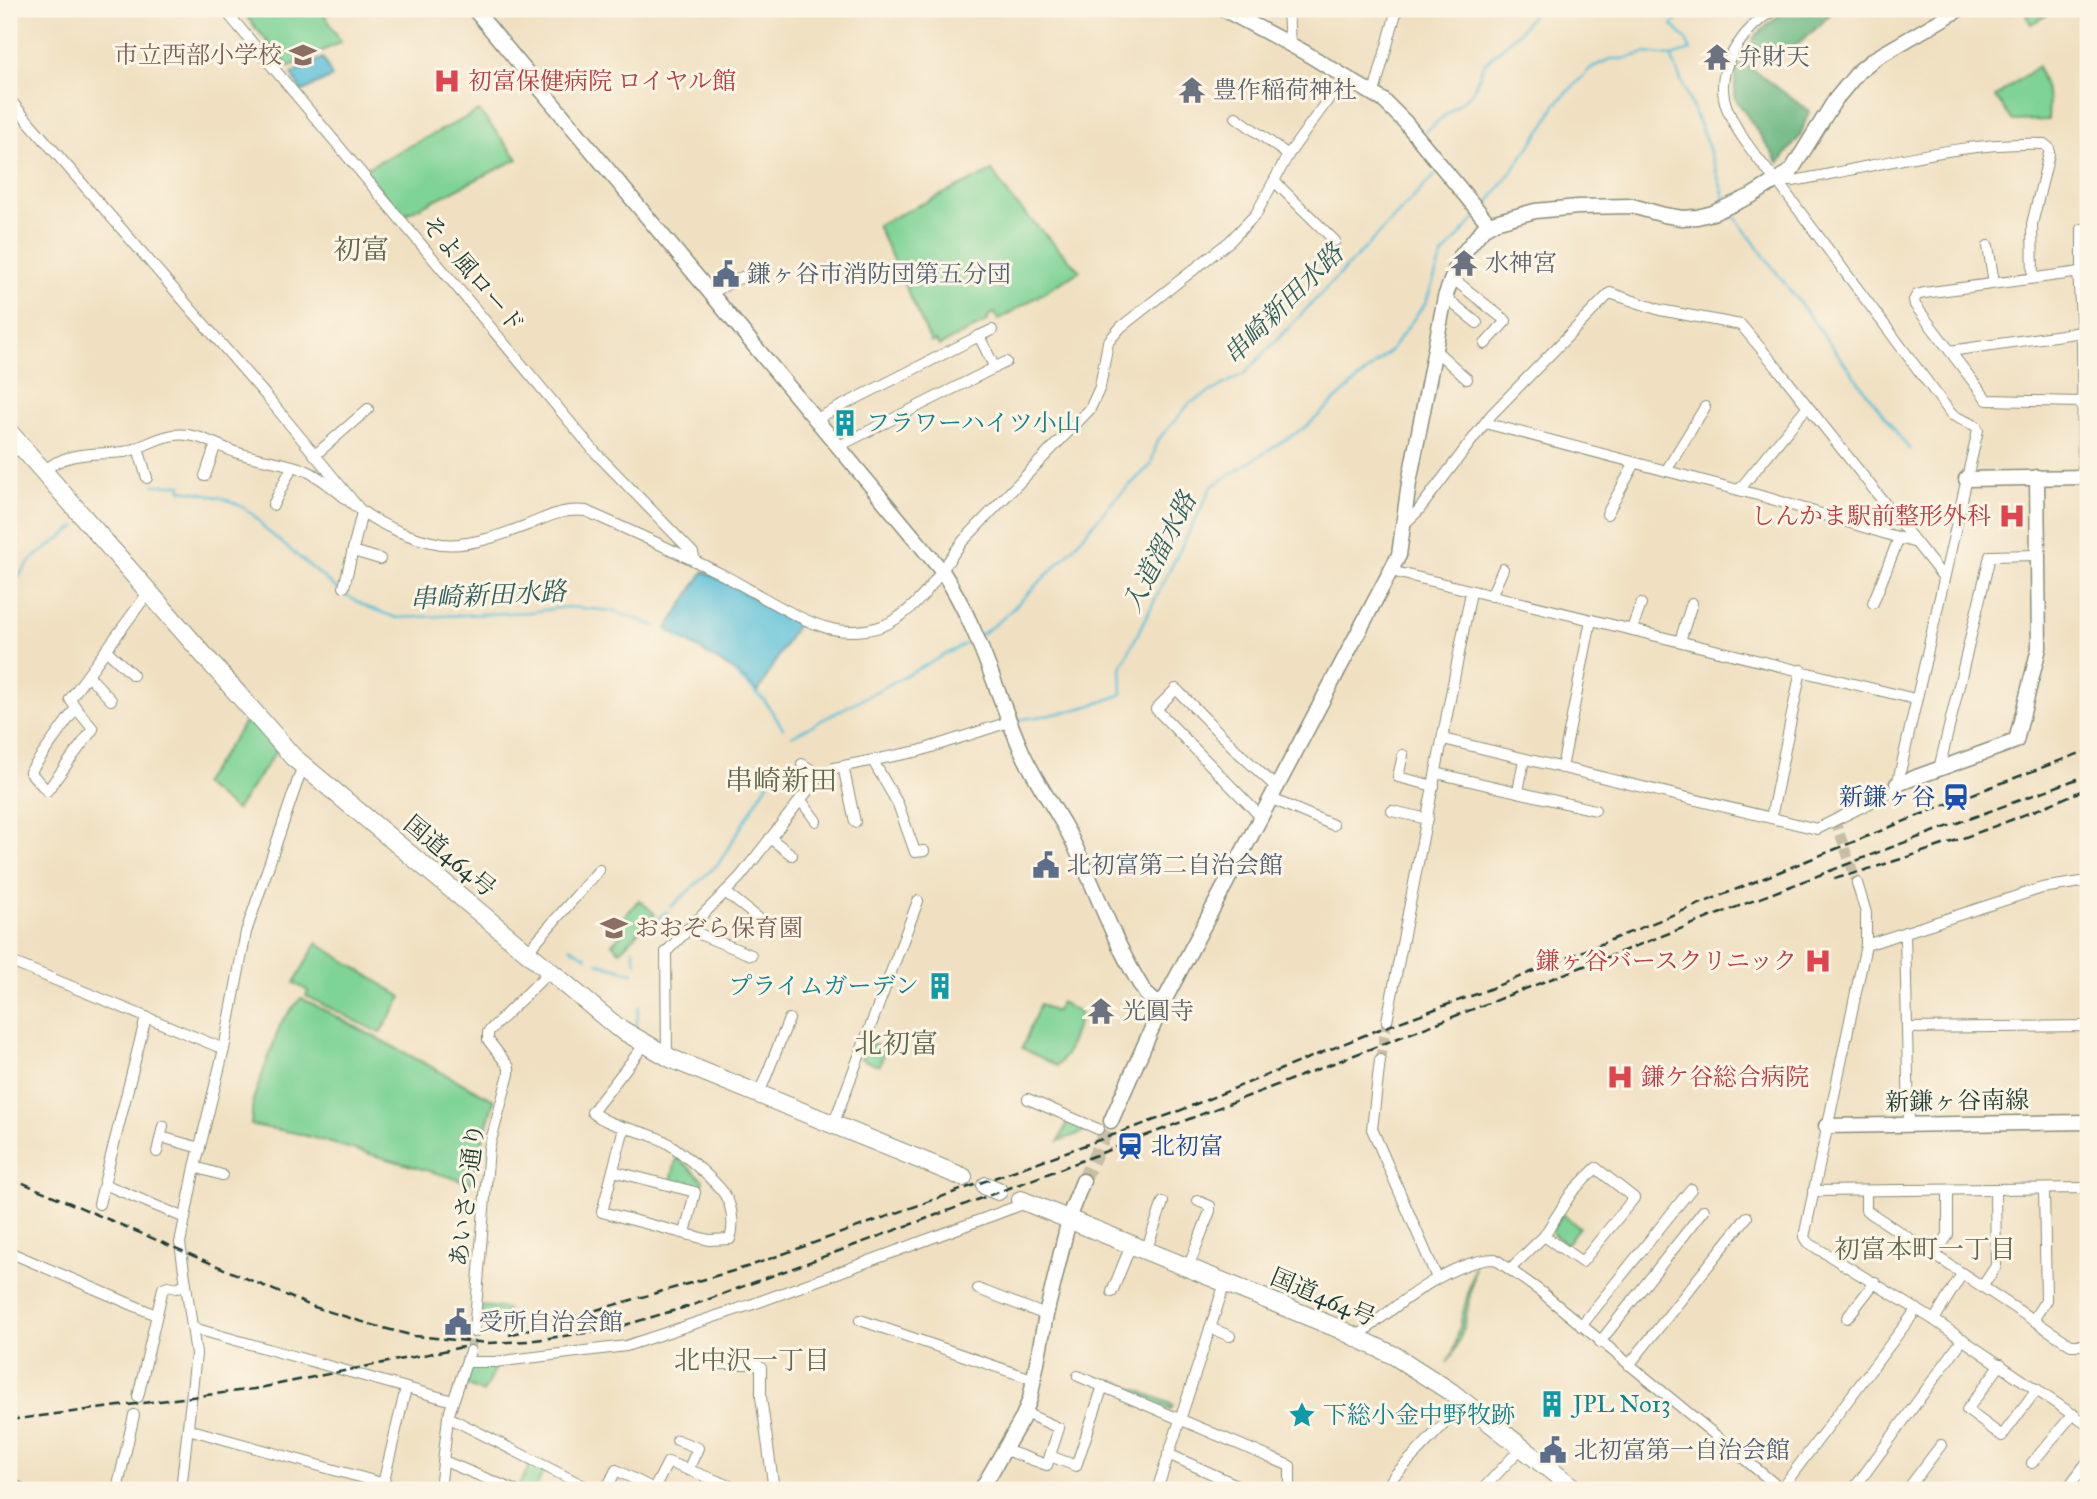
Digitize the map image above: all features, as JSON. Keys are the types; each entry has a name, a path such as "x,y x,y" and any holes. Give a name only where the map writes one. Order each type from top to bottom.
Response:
{"highway":[{"name":"国道464号","path":"13,445 43,472 293,757 617,1027 667,1056 963,1177"},
{"name":"国道464号","path":"1024,1201 1357,1337 1411,1365 1465,1402 1577,1490"}],"street":[{"name":"そよ風ロード","path":"224,9 595,452 693,553 695,561"},
{"path":"474,9 942,571 964,612 1026,762 1079,854 1114,937 1146,995 1163,1004"},
{"path":"1223,9 1374,93 1405,122 1489,224"},
{"path":"1288,9 1290,45"},
{"path":"1374,93 1397,9"},
{"path":"1443,739 1817,829 1896,790 1978,430 1976,426 1952,415 1745,142 1725,102 1726,72 1738,44 1758,19 1775,9"},
{"path":"1111,1121 1163,1004 1399,555 1409,483 1445,297 1460,257 1489,224 1535,211 1632,206 1673,216 1697,217 1742,200 1776,181 1795,166 1835,100 1859,71 1874,59 1960,9"},
{"path":"43,472 64,458 81,454 125,452 174,435 198,436 233,452 309,472 362,512 409,535 455,544 496,535 565,510 586,511 695,561 816,624 843,630 874,629 888,624 925,596 944,564 963,541 1090,410 1100,387 1108,342 1121,327 1230,241 1256,214 1288,155 1345,76"},
{"path":"9,99 362,512"},
{"path":"1236,117 1288,155"},
{"path":"1776,181 1793,181 1959,150 2044,144 2049,148 2049,154 2032,223 2033,278"},
{"path":"1275,182 1335,241"},
{"path":"1966,479 2086,477 2082,402 2082,229"},
{"path":"1988,246 1994,284"},
{"path":"2082,402 1987,400 1914,300 1917,295 2083,272"},
{"path":"709,294 743,277"},
{"path":"1451,277 1506,321 1485,344"},
{"path":"1403,526 1418,511 1485,423 1543,359 1610,293 1660,310 1741,325 1944,578"},
{"path":"1445,297 1477,323"},
{"path":"814,420 992,330"},
{"path":"1950,351 2082,332"},
{"path":"979,336 995,368"},
{"path":"1435,350 1467,379"},
{"path":"837,447 1006,362"},
{"path":"1666,471 1704,407"},
{"path":"1739,490 1807,407"},
{"path":"315,455 368,408"},
{"path":"1485,423 1739,490 1914,542"},
{"path":"205,476 216,444"},
{"path":"138,448 147,478"},
{"path":"1607,514 1635,463"},
{"path":"273,505 292,467"},
{"path":"1897,784 2016,741 2039,648 2037,477"},
{"path":"344,587 362,512"},
{"path":"1873,603 1899,538"},
{"path":"353,551 380,559"},
{"path":"1939,769 1990,556 2037,555"},
{"path":"1491,597 1503,569"},
{"path":"1391,571 1915,699"},
{"path":"1387,1021 1471,592"},
{"path":"76,708 30,772 47,791 93,729 70,699 148,593"},
{"path":"1680,641 1692,603"},
{"path":"1632,629 1641,604"},
{"path":"1562,768 1591,620"},
{"path":"106,650 133,675"},
{"path":"1771,818 1801,670"},
{"path":"88,675 111,700"},
{"path":"1262,818 1156,709 1176,689 1275,794 1333,825"},
{"path":"667,1056 665,959 670,947 725,892 820,775 834,768 919,751 1009,722"},
{"path":"1403,755 1398,777 1434,786"},
{"path":"1518,792 1524,758"},
{"path":"873,761 898,804 915,852 924,851"},
{"path":"802,764 820,775"},
{"path":"843,766 855,822"},
{"path":"181,1490 196,1362 180,1250 185,1218 246,932 301,771 306,767"},
{"path":"1436,773 1595,810"},
{"path":"800,799 816,821"},
{"path":"1392,811 1427,819"},
{"path":"770,838 792,855"},
{"path":"526,953 598,870"},
{"path":"1866,945 2042,888 2088,881"},
{"path":"1857,883 1866,913 1866,945 1804,1237 1807,1242 1875,1282 2001,1364 2088,1425"},
{"path":"725,892 762,921"},
{"path":"832,1125 918,901"},
{"path":"687,929 751,955"},
{"path":"1905,932 1909,1125"},
{"path":"9,961 223,1049"},
{"name":"あいさつ通り","path":"474,1332 489,1148 509,1074 509,1067 488,1040 488,1032 549,972"},
{"path":"99,1204 146,1017"},
{"path":"759,1094 789,1019"},
{"path":"1907,1028 2088,1026"},
{"path":"624,1128 602,1212 709,1240 730,1239 734,1228 726,1197 704,1172 663,1140 624,1128 604,1122 592,1112 645,1044"},
{"path":"1380,1060 1372,1129 1437,1279"},
{"path":"1028,1099 1098,1129"},
{"name":"新鎌ヶ谷南線","path":"1826,1126 2088,1122"},
{"path":"157,1152 162,1131 200,1148"},
{"path":"195,1167 222,1175"},
{"path":"1510,1269 1544,1236 1572,1192 1596,1168 1634,1198 1582,1262 1544,1236"},
{"path":"613,1171 695,1192 685,1233"},
{"path":"982,1490 1025,1413 1035,1380 1046,1315 1069,1220 1083,1181"},
{"path":"104,1184 185,1218"},
{"path":"1813,1191 2088,1188"},
{"path":"1581,1326 1691,1189"},
{"path":"1982,1287 1996,1266 1995,1189"},
{"path":"2033,1320 2046,1300 2043,1189"},
{"path":"1935,1255 1948,1235 1948,1190"},
{"path":"1866,1191 1866,1210 2071,1345 2088,1345"},
{"path":"440,1490 448,1417 469,1356 495,1362 626,1346 757,1303 1024,1201"},
{"path":"1188,1268 1210,1211 1210,1206 1198,1201"},
{"path":"1112,1292 1163,1202"},
{"path":"1600,1342 1704,1210"},
{"path":"1629,1366 1747,1217"},
{"path":"9,1252 156,1315"},
{"path":"1357,1337 1437,1279 1473,1262 1495,1259 1779,1489 1917,1309"},
{"path":"1934,1320 1962,1274"},
{"path":"1847,1318 1875,1282"},
{"path":"138,1398 163,1288 177,1288 186,1283"},
{"path":"1157,1490 1225,1283"},
{"path":"978,1289 1046,1315"},
{"path":"860,1320 1035,1380"},
{"path":"193,1328 453,1401"},
{"path":"1210,1328 1230,1336"},
{"path":"1853,1490 1963,1339"},
{"path":"719,1364 756,1364 761,1368 761,1398 774,1490"},
{"path":"2001,1364 1963,1410 2002,1436 2037,1389"},
{"path":"1078,1376 1290,1465 1290,1490"},
{"path":"1050,1456 1076,1466 1102,1386"},
{"path":"383,1483 406,1388"},
{"path":"1386,1490 1394,1476 1465,1402"},
{"path":"1005,1450 1047,1465 1059,1428 1025,1413"},
{"path":"2032,1463 2073,1414"},
{"path":"117,1490 134,1415"},
{"path":"448,1417 592,1490"},
{"path":"188,1429 406,1490"},
{"path":"677,1440 698,1448 688,1470"},
{"path":"1907,1490 1941,1445"},
{"path":"1482,1490 1522,1447"},
{"path":"1168,1454 1248,1490"},
{"path":"444,1461 514,1490"},
{"path":"2066,1490 2088,1461"},
{"path":"606,1490 615,1470 654,1489 668,1462 741,1490"},
{"path":"9,1487 19,1490"}],"green space":[{"path":"240,9 321,9 341,42 289,67"},
{"path":"1786,9 1834,9 1812,32 1769,62 1752,48 1754,37"},
{"path":"2036,9 2044,9 2047,15 2031,24 2026,15"},
{"path":"1743,62 1809,111 1800,136 1779,163 1735,98 1735,70"},
{"path":"2038,66 2049,100 2048,120 2013,121 1995,97"},
{"path":"479,111 518,159 402,216 364,169"},
{"path":"992,171 1012,200 1080,271 998,320 995,313 988,316 988,321 939,346 936,341 931,342 877,225"},
{"path":"248,718 277,750 236,810 202,784"},
{"path":"639,900 655,914 620,951 612,944 622,933 615,927"},
{"path":"317,943 402,997 380,1033 306,996 308,991 294,983"},
{"path":"301,998 494,1100 471,1183 296,1133 251,1125 253,1100 281,1023"},
{"path":"1061,1002 1081,1014 1066,1055 1057,1066 1022,1048 1040,1004 1055,1012"},
{"path":"866,1045 886,1049 879,1066 861,1059"},
{"path":"1068,1120 1089,1130 1059,1141"},
{"path":"677,1157 703,1180 701,1190 671,1181"},
{"path":"1562,1214 1579,1227 1566,1244 1553,1234 1552,1230"},
{"path":"1475,1265 1463,1329 1454,1352 1447,1363 1453,1353"},
{"path":"481,1306 507,1309 499,1326 481,1313"},
{"path":"497,1364 483,1393 467,1385 466,1378 470,1367"},
{"path":"1114,1380 1173,1405 1170,1410 1112,1385"},
{"path":"531,1463 544,1470 535,1490 518,1488"}],"water":[{"path":"323,58 332,77 301,92 292,73"},
{"path":"704,571 798,622 758,692 737,673 667,629"}],"waterway":[{"path":"1424,133 1473,92 1484,64 1519,32 1536,9"},
{"name":"入道溜水路","path":"1484,209 1545,125 1555,105 1591,68 1610,59 1623,59 1645,53 1671,56 1691,50 1685,38 1672,25 1682,12"},
{"path":"1671,56 1707,143 1725,199"},
{"name":"串崎新田水路","path":"980,635 1002,619 1067,555 1111,503 1151,465 1157,441 1190,403 1245,373 1437,173"},
{"path":"1732,213 1909,449"},
{"name":"入道溜水路","path":"1014,720 1069,711 1122,694 1121,667 1212,486 1307,426 1391,350 1426,302 1442,256 1476,217"},
{"name":"串崎新田水路","path":"154,485 181,485 181,490 216,496 239,505 342,593 367,607 397,618 529,612 568,607 613,611 656,626"},
{"name":"串崎新田水路","path":"9,589 31,560 77,526"},
{"name":"串崎新田水路","path":"677,636 684,641"},
{"name":"串崎新田水路","path":"792,736 965,644"},
{"name":"串崎新田水路","path":"735,674 764,700 783,728"},
{"path":"671,907 719,863 769,781"},
{"path":"653,923 667,911"},
{"path":"570,947 587,957"},
{"path":"633,949 636,963"},
{"path":"598,963 633,973"},
{"path":"636,1026 639,1007"}],"tunnel":[{"path":"1835,820 1857,883"},
{"path":"1380,1060 1387,1021"},
{"path":"1083,1181 1111,1121"},
{"path":"470,1351 474,1332"}],"railway":[{"path":"509,1335 747,1267 1174,1113 2088,750"},
{"path":"9,1177 311,1306 414,1336 489,1343 528,1341 618,1327 693,1305 1047,1174 1884,850 2088,775"},
{"path":"1834,879 1963,838 2088,788"},
{"path":"9,1420 254,1389 468,1346"}],"place":[{"name":"市立西部小学校","path":"303,55"},
{"name":"弁財天","path":"1717,57"},
{"name":"初富保健病院 ロイヤル館","path":"447,81"},
{"name":"豊作稲荷神社","path":"1192,90"},
{"name":"水神宮","path":"1464,263"},
{"name":"鎌ヶ谷市消防団第五分団","path":"726,274"},
{"name":"フラワーハイツ小山","path":"845,423"},
{"name":"しんかま駅前整形外科","path":"2012,516"},
{"name":"新鎌ヶ谷","path":"1956,797"},
{"name":"北初富第二自治会館","path":"1046,865"},
{"name":"おおぞら保育園","path":"614,928"},
{"name":"鎌ヶ谷バースクリニック","path":"1818,961"},
{"name":"プライムガーデン","path":"940,986"},
{"name":"光圓寺","path":"1101,1011"},
{"name":"鎌ケ谷総合病院","path":"1620,1077"},
{"name":"北初富","path":"1130,1146"},
{"name":"受所自治会館","path":"458,1322"},
{"name":"JPL No13","path":"1552,1404"},
{"name":"下総小金中野牧跡","path":"1302,1415"},
{"name":"北初富第一自治会館","path":"1553,1450"}],"district":[{"name":"初富","path":"361,249"},
{"name":"串崎新田","path":"781,780"},
{"name":"北初富","path":"896,1043"},
{"name":"初富本町一丁目","path":"1925,1249"},
{"name":"北中沢一丁目","path":"752,1360"}]}
